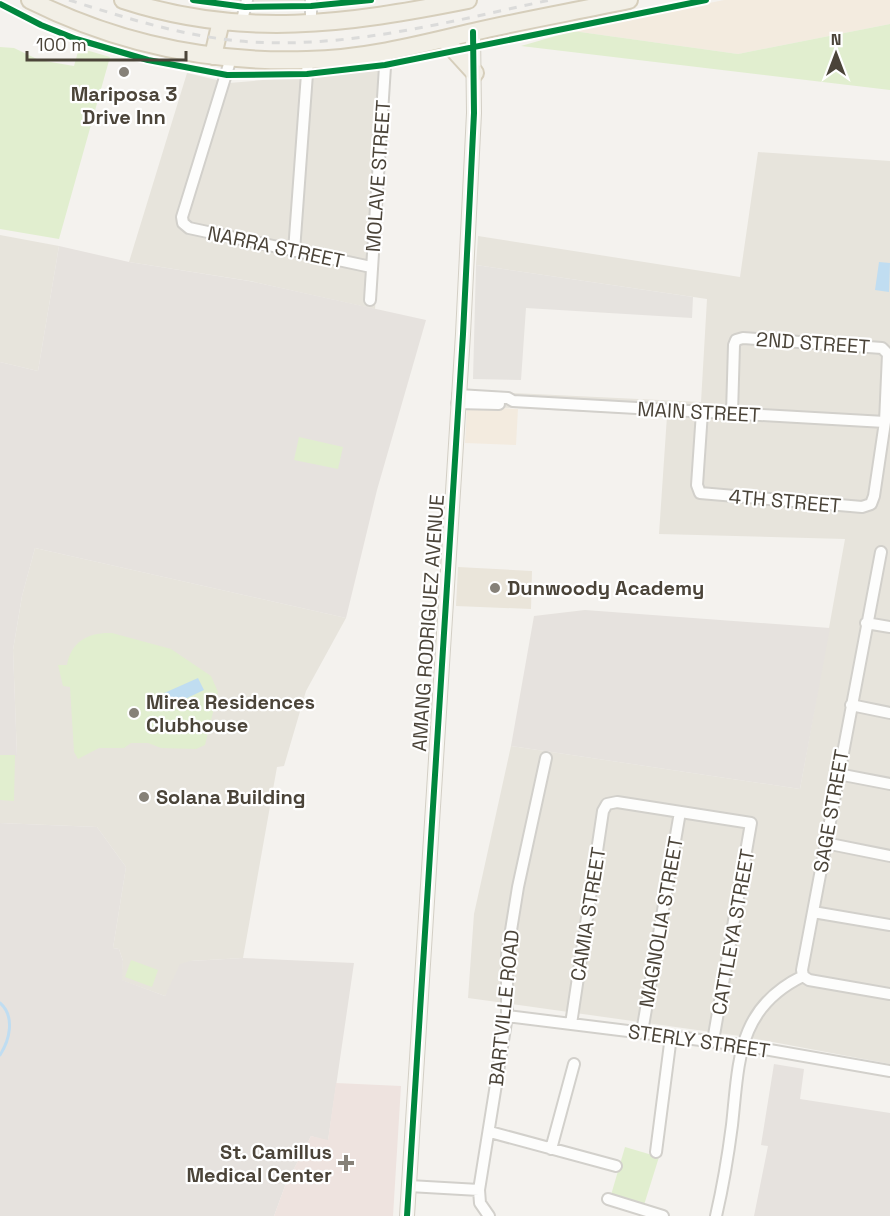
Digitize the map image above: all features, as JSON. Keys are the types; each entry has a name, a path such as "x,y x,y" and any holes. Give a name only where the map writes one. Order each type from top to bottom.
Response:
{"main road":[{"path":"30,0 62,16 114,35 153,45 231,58 308,60 386,51 629,0"},
{"path":"123,0 241,24 311,24 389,8 468,0"},
{"path":"213,56 221,21"},
{"name":"AMANG RODRIGUEZ AVENUE","path":"407,1216 458,399 475,73 473,32"},
{"path":"444,39 475,73"}],"street":[{"path":"241,24 248,0"},
{"path":"311,0 311,24"},
{"name":"MOLAVE STREET","path":"369,300 386,51"},
{"name":"NARRA STREET","path":"231,58 182,217 183,224 189,228 371,267"},
{"path":"294,251 308,60"},
{"name":"2ND STREET","path":"732,413 734,345 736,340 743,338 882,348 888,354 885,422"},
{"name":"MAIN STREET","path":"458,399 507,405 513,401 885,422"},
{"name":"4TH STREET","path":"702,412 697,485 700,493 862,507 872,504 885,422"},
{"name":"SAGE STREET","path":"803,976 802,970 825,843 881,552"},
{"path":"866,623 890,627"},
{"path":"851,705 890,713"},
{"name":"BARTVILLE ROAD","path":"479,1190 507,1016 507,955 518,886 546,758"},
{"path":"838,774 890,784"},
{"name":"CAMIA STREET","path":"571,1024 603,811 607,804 617,802 680,812"},
{"name":"CATTLEYA STREET","path":"680,812 751,823 713,1041"},
{"name":"MAGNOLIA STREET","path":"642,1032 680,812"},
{"path":"825,843 890,856"},
{"path":"813,912 890,925"},
{"path":"716,1216 726,1168 741,1045 764,1004 784,986 803,976 809,980 890,994"},
{"name":"STERLY STREET","path":"507,1016 741,1045 890,1071"},
{"path":"656,1152 671,1036"},
{"path":"551,1149 574,1064"},
{"path":"490,1132 616,1166"},
{"path":"409,1186 479,1190 480,1203 489,1216"},
{"path":"608,1199 663,1216"}],"shaded area":[{"path":"210,0 346,0 250,6"},
{"path":"724,0 890,0 890,24 738,54 573,31"},
{"path":"390,69 375,309 250,281 129,262 187,73 229,83"},
{"path":"758,152 890,161 890,1064 740,1036 468,998 474,914 511,746 800,789 845,539 659,534 667,416 472,406 473,391 701,402 707,299 476,265 478,236 740,277"},
{"path":"0,235 59,246 38,371 0,362"},
{"path":"59,246 129,262 249,281 426,320 377,490 346,618 35,548 22,596 13,650 17,756 0,756 0,362 38,371"},
{"path":"476,265 693,297 692,318 526,308 521,380 473,379"},
{"path":"467,406 518,409 516,445 465,443"},
{"path":"35,548 346,618 306,691 284,766 277,767 243,958 190,961 165,996 121,980 123,961 119,949 113,948 126,867 97,827 0,823 0,756 17,756 13,650 22,596"},
{"name":"Dunwoody Academy","path":"458,567 532,571 531,609 456,606"},
{"path":"585,610 830,628 800,789 511,746 534,616"},
{"path":"0,823 97,827 126,867 113,948 119,949 123,961 122,980 165,996 180,964 190,961 243,958 354,963 328,1141 311,1136 285,1186 274,1216 0,1216"},
{"path":"774,1064 804,1069 800,1099 890,1113 890,1216 754,1216 768,1146 761,1145"},
{"name":"St. Camillus Medical Center","path":"336,1083 401,1086 393,1216 274,1216 285,1186 311,1136 328,1140"}],"green space":[{"path":"890,24 890,90 521,46 573,31 738,54"},
{"path":"0,47 14,48 39,60 74,66 79,48 110,57 59,239 0,229"},
{"path":"299,437 343,447 338,469 294,460"},
{"path":"112,633 171,649 211,676 218,692 205,745 196,749 161,748 148,743 131,743 124,748 99,748 78,759 74,752 70,687 63,686 58,665 67,665 72,650 82,640 96,634"},
{"path":"0,755 15,755 14,801 0,800"},
{"path":"131,960 158,970 152,987 125,977"},
{"path":"625,1147 659,1157 644,1205 611,1195"}],"water":[{"path":"879,262 890,263 889,292 875,290"},
{"path":"198,678 204,690 168,707 162,694"}],"waterway":[{"path":"0,1003 8,1015 9,1022 8,1036 0,1055"}],"railway":[{"path":"69,0 182,32 229,40 289,43 327,41 402,31 550,0"}],"cycle path":[{"path":"193,0 245,7 311,6 371,0"},
{"path":"0,4 41,25 76,39 148,60 227,75 307,74 385,65 706,0"},
{"path":"407,1216 463,334 474,113 473,32"}],"place":[{"name":"Mariposa 3 Drive Inn","path":"124,72"},
{"name":"Dunwoody Academy","path":"495,588"},
{"name":"Mirea Residences Clubhouse","path":"134,713"},
{"name":"Solana Building","path":"144,797"},
{"name":"St. Camillus Medical Center","path":"346,1163"}]}
